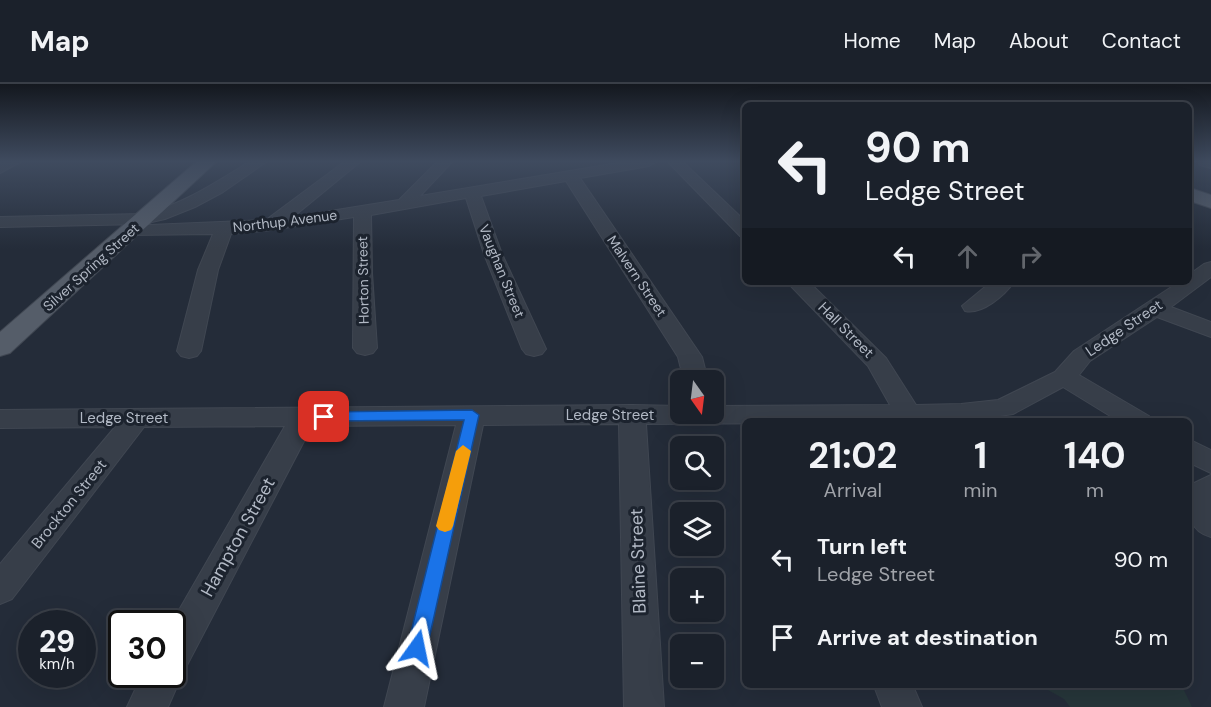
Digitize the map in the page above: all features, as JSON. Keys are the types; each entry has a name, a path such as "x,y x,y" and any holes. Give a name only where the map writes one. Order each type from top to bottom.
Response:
{"main road":[{"name":"Silver Spring Street","path":"0,348 175,191"}],"street":[{"path":"0,222 138,225 183,208 211,191"},
{"path":"271,225 315,191"},
{"path":"407,204 407,200 416,191"},
{"name":"Northup Avenue","path":"138,225 224,229 271,225 363,212 476,191"},
{"name":"Malvern Street","path":"581,191 690,357 693,370"},
{"path":"705,191 742,228"},
{"name":"Vaughan Street","path":"472,192 493,254 534,349"},
{"path":"717,203 735,201"},
{"name":"Horton Street","path":"363,212 362,273 365,348"},
{"path":"189,351 208,270 224,229"},
{"name":"Ledge Street","path":"1192,282 1211,268"},
{"name":"Hall Street","path":"800,285 878,363 908,413"},
{"path":"973,306 1000,285"},
{"name":"Ledge Street","path":"724,416 801,418 908,413 964,417 1004,408 1064,377 1082,356 1188,285"},
{"path":"1155,309 1211,330"},
{"path":"1064,377 1133,418"},
{"name":"Blaine Street","path":"632,414 644,707"},
{"path":"404,707 472,415"},
{"name":"Ledge Street","path":"0,419 670,415"},
{"name":"Hampton Street","path":"186,631 303,417"},
{"name":"Brockton Street","path":"0,589 137,418"},
{"path":"1192,451 1211,463"},
{"path":"1211,486 1196,495 1193,501 1211,525"},
{"path":"147,707 156,688"},
{"path":"895,688 902,707"}],"shaded area":[{"path":"1045,688 1183,688 1192,707 1070,707 1064,699"}],"slow traffic":[{"path":"445,526 463,451"}],"route":[{"path":"324,417 472,415 417,648"}]}
